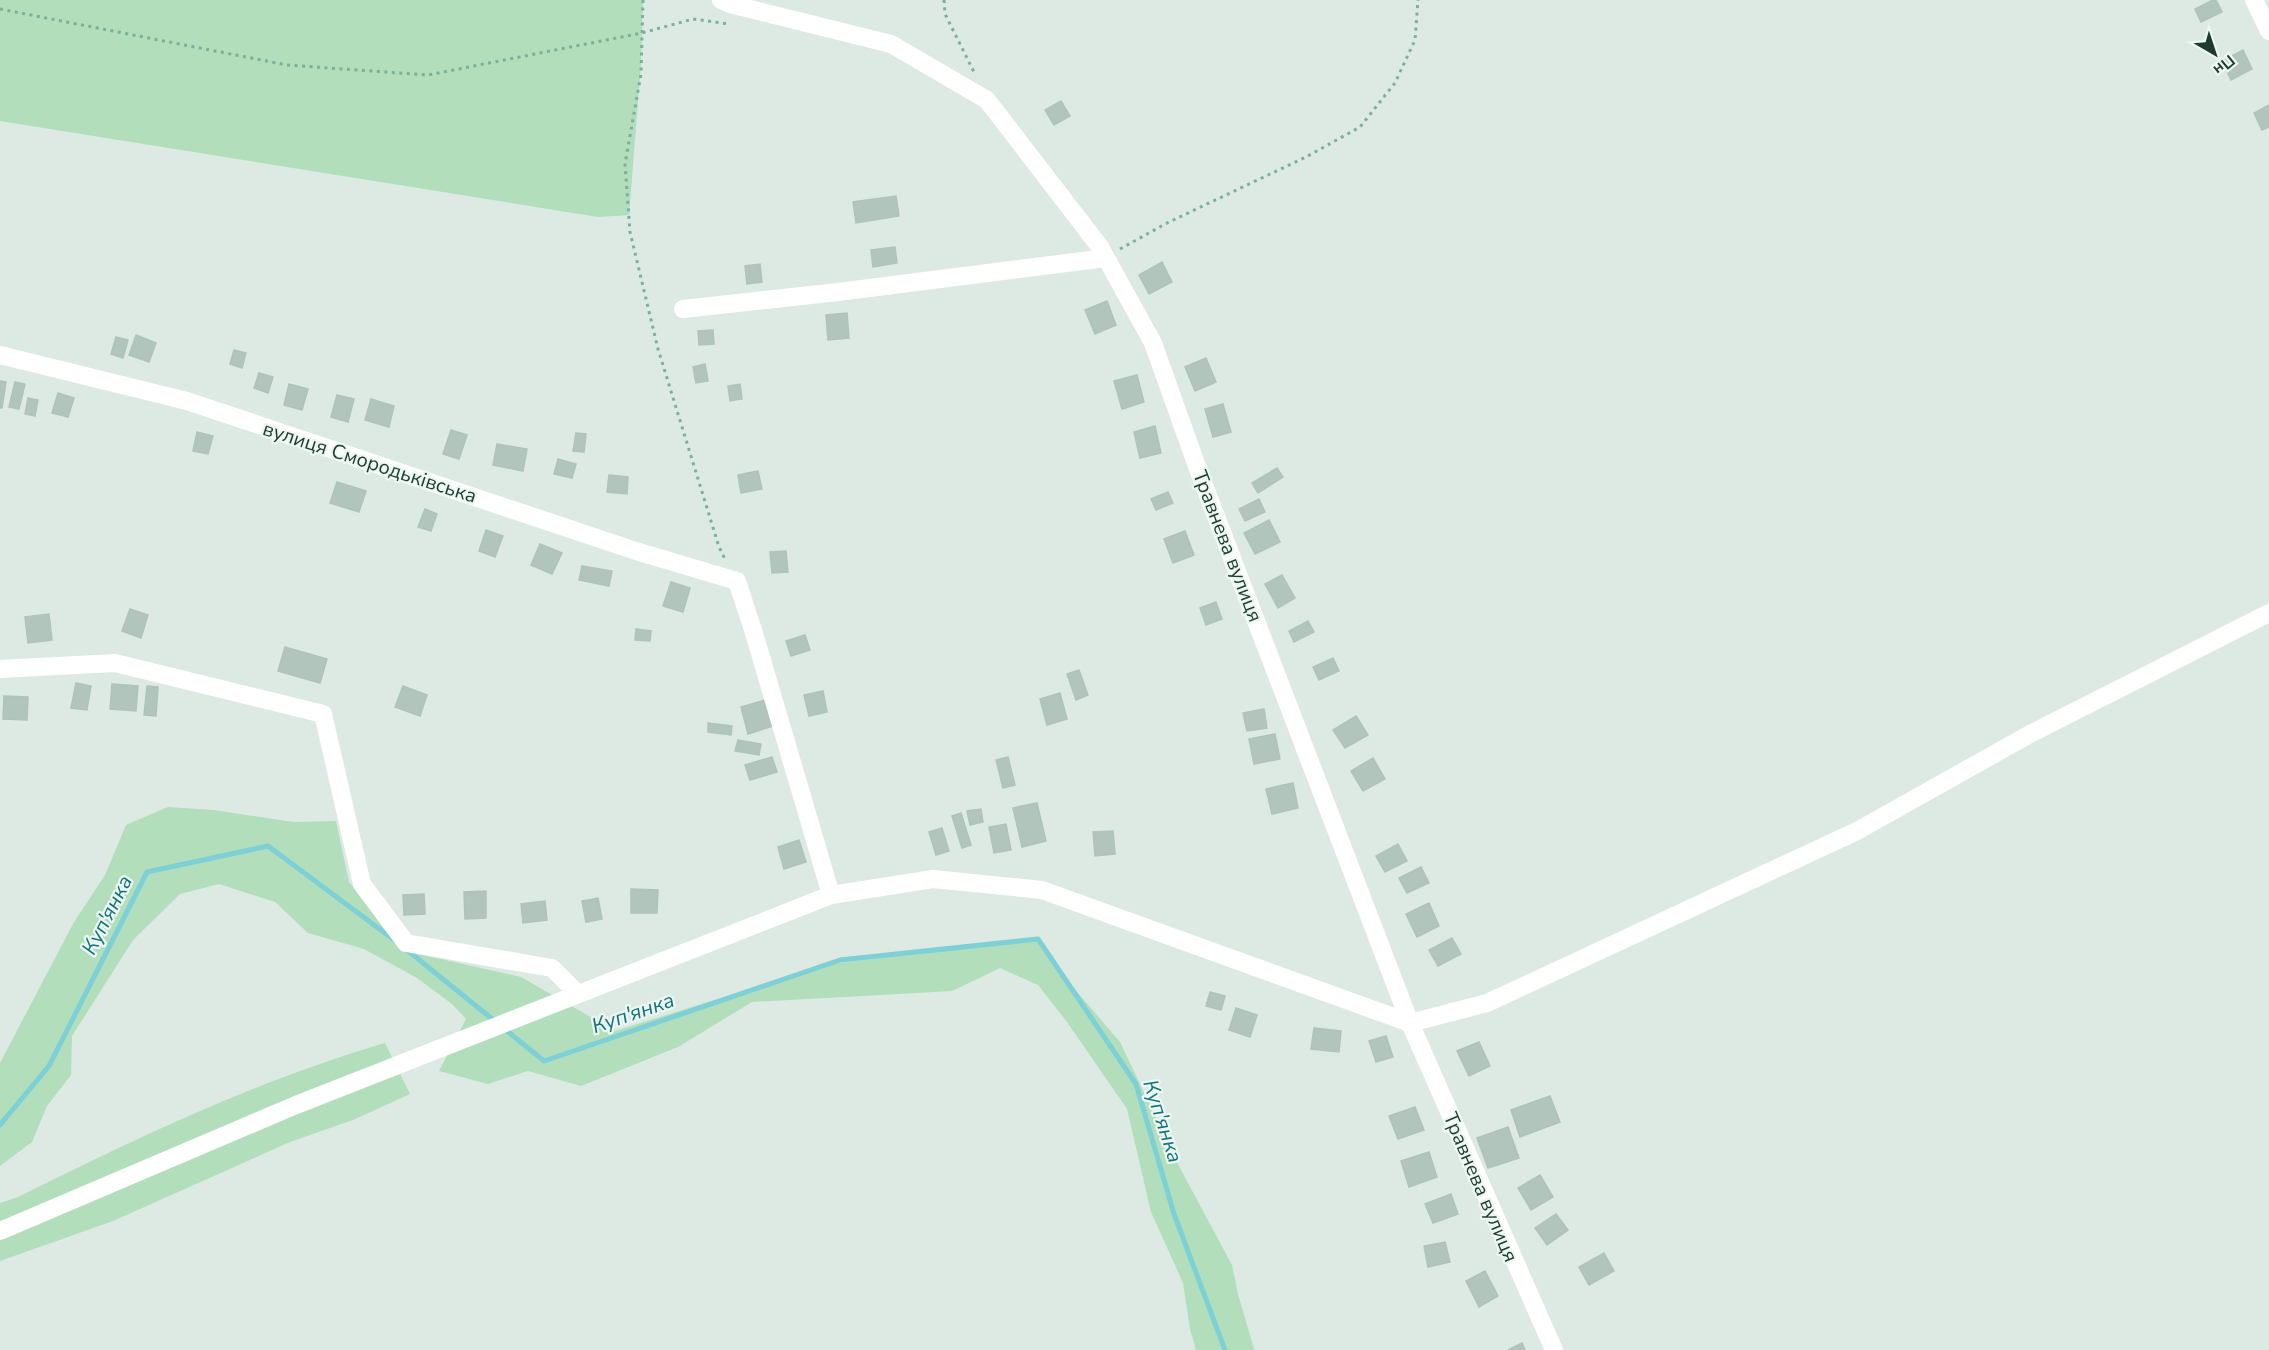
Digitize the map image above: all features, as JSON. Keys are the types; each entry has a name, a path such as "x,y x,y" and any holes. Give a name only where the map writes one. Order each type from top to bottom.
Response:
{"street":[{"path":"721,0 891,45 987,100"},
{"path":"2254,0 2269,31"},
{"name":"Травнева вулиця","path":"987,100 1106,258 1154,343 1199,472 1410,1023 1554,1350"},
{"path":"683,309 1106,258"},
{"name":"вулиця Смородьківська","path":"0,355 187,401 633,550 737,581"},
{"path":"737,581 831,895"},
{"path":"0,1230 296,1105 831,895 933,879 1042,890 1410,1023 1488,1003 1857,831 2030,734 2269,613"},
{"path":"0,669 115,663 323,714 362,884 406,943 552,968 577,993"}],"path":[{"path":"643,0 640,74 625,164 630,232 658,349 719,547 737,581"},
{"path":"944,0 945,15 987,100"},
{"path":"1106,258 1167,223 1306,157 1360,127 1395,83 1416,40 1418,0"},
{"path":"0,9 287,64 428,75 642,33 693,19 740,25"}],"green space":[{"path":"0,0 643,0 641,64 629,215 598,217 0,121"},
{"path":"168,807 214,810 293,822 336,821 349,882 410,952 521,977 615,1031 830,964 1038,939 1060,972 1120,1042 1180,1168 1232,1265 1238,1294 1256,1350 1196,1350 1190,1329 1183,1283 1151,1212 1127,1109 1067,1022 1038,985 1000,968 952,991 752,1002 678,1047 581,1086 528,1071 488,1084 439,1071 466,1019 452,1004 417,978 364,949 308,933 275,902 219,884 180,894 133,940 72,1036 71,1075 47,1106 32,1142 0,1166 0,1063 74,922 105,875 126,825"},
{"path":"385,1043 410,1094 353,1120 290,1142 113,1221 0,1261 0,1203 18,1197 198,1112 290,1075"}],"building":[{"path":"2216,0 2222,12 2201,22 2195,9"},
{"path":"2243,50 2252,69 2231,80 2222,61"},
{"path":"1061,101 1070,116 1054,125 1045,110"},
{"path":"2269,105 2269,127 2262,130 2254,113"},
{"path":"896,196 899,216 856,223 853,202"},
{"path":"895,247 897,263 873,267 871,250"},
{"path":"1162,262 1172,282 1149,294 1139,275"},
{"path":"760,264 762,282 747,284 745,266"},
{"path":"1107,301 1116,325 1095,334 1085,310"},
{"path":"847,313 849,338 828,340 826,315"},
{"path":"713,330 714,344 699,345 698,331"},
{"path":"136,335 156,343 149,362 129,355"},
{"path":"116,337 128,340 123,358 111,354"},
{"path":"234,350 246,353 242,368 230,364"},
{"path":"1206,358 1216,382 1195,391 1185,367"},
{"path":"705,364 708,381 696,383 693,367"},
{"path":"259,373 273,377 268,393 254,388"},
{"path":"1137,375 1144,402 1122,409 1114,381"},
{"path":"0,381 6,382 2,408 0,408"},
{"path":"15,382 25,384 19,409 9,407"},
{"path":"289,384 308,389 302,410 284,405"},
{"path":"740,384 742,399 730,401 728,386"},
{"path":"58,393 74,398 68,417 52,413"},
{"path":"337,395 354,399 348,422 331,417"},
{"path":"28,398 38,400 35,416 25,414"},
{"path":"371,399 394,406 389,427 365,420"},
{"path":"1223,404 1231,432 1213,437 1205,409"},
{"path":"1155,426 1161,453 1140,458 1134,432"},
{"path":"451,430 467,435 459,459 443,454"},
{"path":"197,432 213,436 208,454 193,451"},
{"path":"576,433 586,434 584,452 573,451"},
{"path":"497,444 527,449 523,471 493,465"},
{"path":"558,459 576,464 572,478 554,474"},
{"path":"1277,468 1283,477 1258,493 1252,483"},
{"path":"758,471 762,489 741,493 738,475"},
{"path":"609,475 628,477 627,494 607,492"},
{"path":"337,482 366,491 359,512 330,503"},
{"path":"1168,492 1173,503 1156,510 1151,499"},
{"path":"1259,499 1265,512 1245,521 1239,509"},
{"path":"425,509 437,514 431,531 418,527"},
{"path":"1269,520 1280,542 1255,554 1244,533"},
{"path":"486,530 503,536 495,557 479,551"},
{"path":"1185,531 1194,555 1173,563 1164,539"},
{"path":"540,544 562,553 552,574 531,565"},
{"path":"786,551 788,572 772,573 770,552"},
{"path":"582,566 612,571 609,586 579,580"},
{"path":"1282,575 1295,598 1278,608 1265,584"},
{"path":"671,582 690,588 683,612 663,606"},
{"path":"1216,602 1222,619 1206,625 1200,608"},
{"path":"130,609 148,615 141,638 122,631"},
{"path":"49,614 52,640 28,643 25,617"},
{"path":"1308,621 1314,632 1294,642 1289,631"},
{"path":"636,629 651,631 650,641 635,640"},
{"path":"805,635 810,650 791,656 786,641"},
{"path":"285,647 327,659 320,683 278,671"},
{"path":"1333,658 1339,671 1319,680 1313,667"},
{"path":"1079,670 1088,695 1076,700 1067,674"},
{"path":"76,683 91,686 87,710 71,708"},
{"path":"112,684 138,686 136,711 110,709"},
{"path":"147,686 158,687 156,716 144,715"},
{"path":"403,686 427,695 420,716 395,707"},
{"path":"823,691 827,712 809,716 804,695"},
{"path":"1060,693 1067,719 1047,725 1040,699"},
{"path":"4,696 28,697 27,720 3,719"},
{"path":"765,700 773,726 748,734 741,707"},
{"path":"1264,709 1267,728 1247,731 1243,713"},
{"path":"1356,716 1368,735 1345,748 1333,730"},
{"path":"708,723 732,726 731,735 708,732"},
{"path":"1275,734 1280,759 1254,764 1249,739"},
{"path":"738,740 761,744 759,755 735,751"},
{"path":"772,757 777,772 750,780 745,765"},
{"path":"1008,757 1015,785 1003,788 996,760"},
{"path":"1373,758 1385,779 1363,791 1351,771"},
{"path":"1293,783 1298,808 1272,814 1266,789"},
{"path":"1037,803 1046,841 1022,847 1013,808"},
{"path":"981,809 983,822 970,825 967,811"},
{"path":"961,813 971,845 962,848 952,816"},
{"path":"1006,824 1011,850 994,853 989,827"},
{"path":"942,828 949,851 936,855 929,832"},
{"path":"1113,831 1115,854 1095,856 1093,832"},
{"path":"799,840 806,862 784,869 778,847"},
{"path":"1398,844 1407,861 1385,872 1376,856"},
{"path":"1421,867 1429,883 1407,893 1399,878"},
{"path":"631,889 658,890 657,913 631,913"},
{"path":"486,891 486,918 465,919 464,892"},
{"path":"424,894 425,914 404,915 403,895"},
{"path":"598,898 602,919 586,922 582,901"},
{"path":"545,901 547,920 523,923 521,904"},
{"path":"1429,903 1439,926 1417,937 1406,914"},
{"path":"1452,938 1461,954 1438,966 1429,950"},
{"path":"1210,992 1225,996 1221,1010 1206,1006"},
{"path":"1236,1008 1257,1015 1250,1037 1229,1030"},
{"path":"1314,1028 1341,1031 1339,1052 1311,1049"},
{"path":"1386,1036 1393,1057 1376,1062 1369,1041"},
{"path":"1479,1042 1490,1066 1469,1076 1457,1051"},
{"path":"1550,1096 1560,1122 1520,1137 1511,1110"},
{"path":"1415,1107 1424,1130 1398,1139 1389,1116"},
{"path":"1508,1127 1519,1158 1488,1168 1477,1138"},
{"path":"1429,1152 1437,1177 1409,1187 1401,1161"},
{"path":"1540,1175 1553,1197 1531,1210 1518,1188"},
{"path":"1451,1194 1458,1214 1433,1223 1425,1204"},
{"path":"1556,1214 1568,1230 1547,1245 1535,1228"},
{"path":"1445,1242 1450,1262 1428,1267 1424,1246"},
{"path":"1604,1253 1614,1271 1589,1285 1579,1267"},
{"path":"1485,1271 1498,1296 1479,1307 1466,1281"},
{"path":"1522,1343 1525,1350 1508,1350"}],"waterway":[{"name":"Куп'янка","path":"0,1125 49,1066 147,872 268,846 397,942"},
{"name":"Куп'янка","path":"407,950 544,1061 840,960 1038,939 1136,1084 1174,1214 1225,1350"}]}
